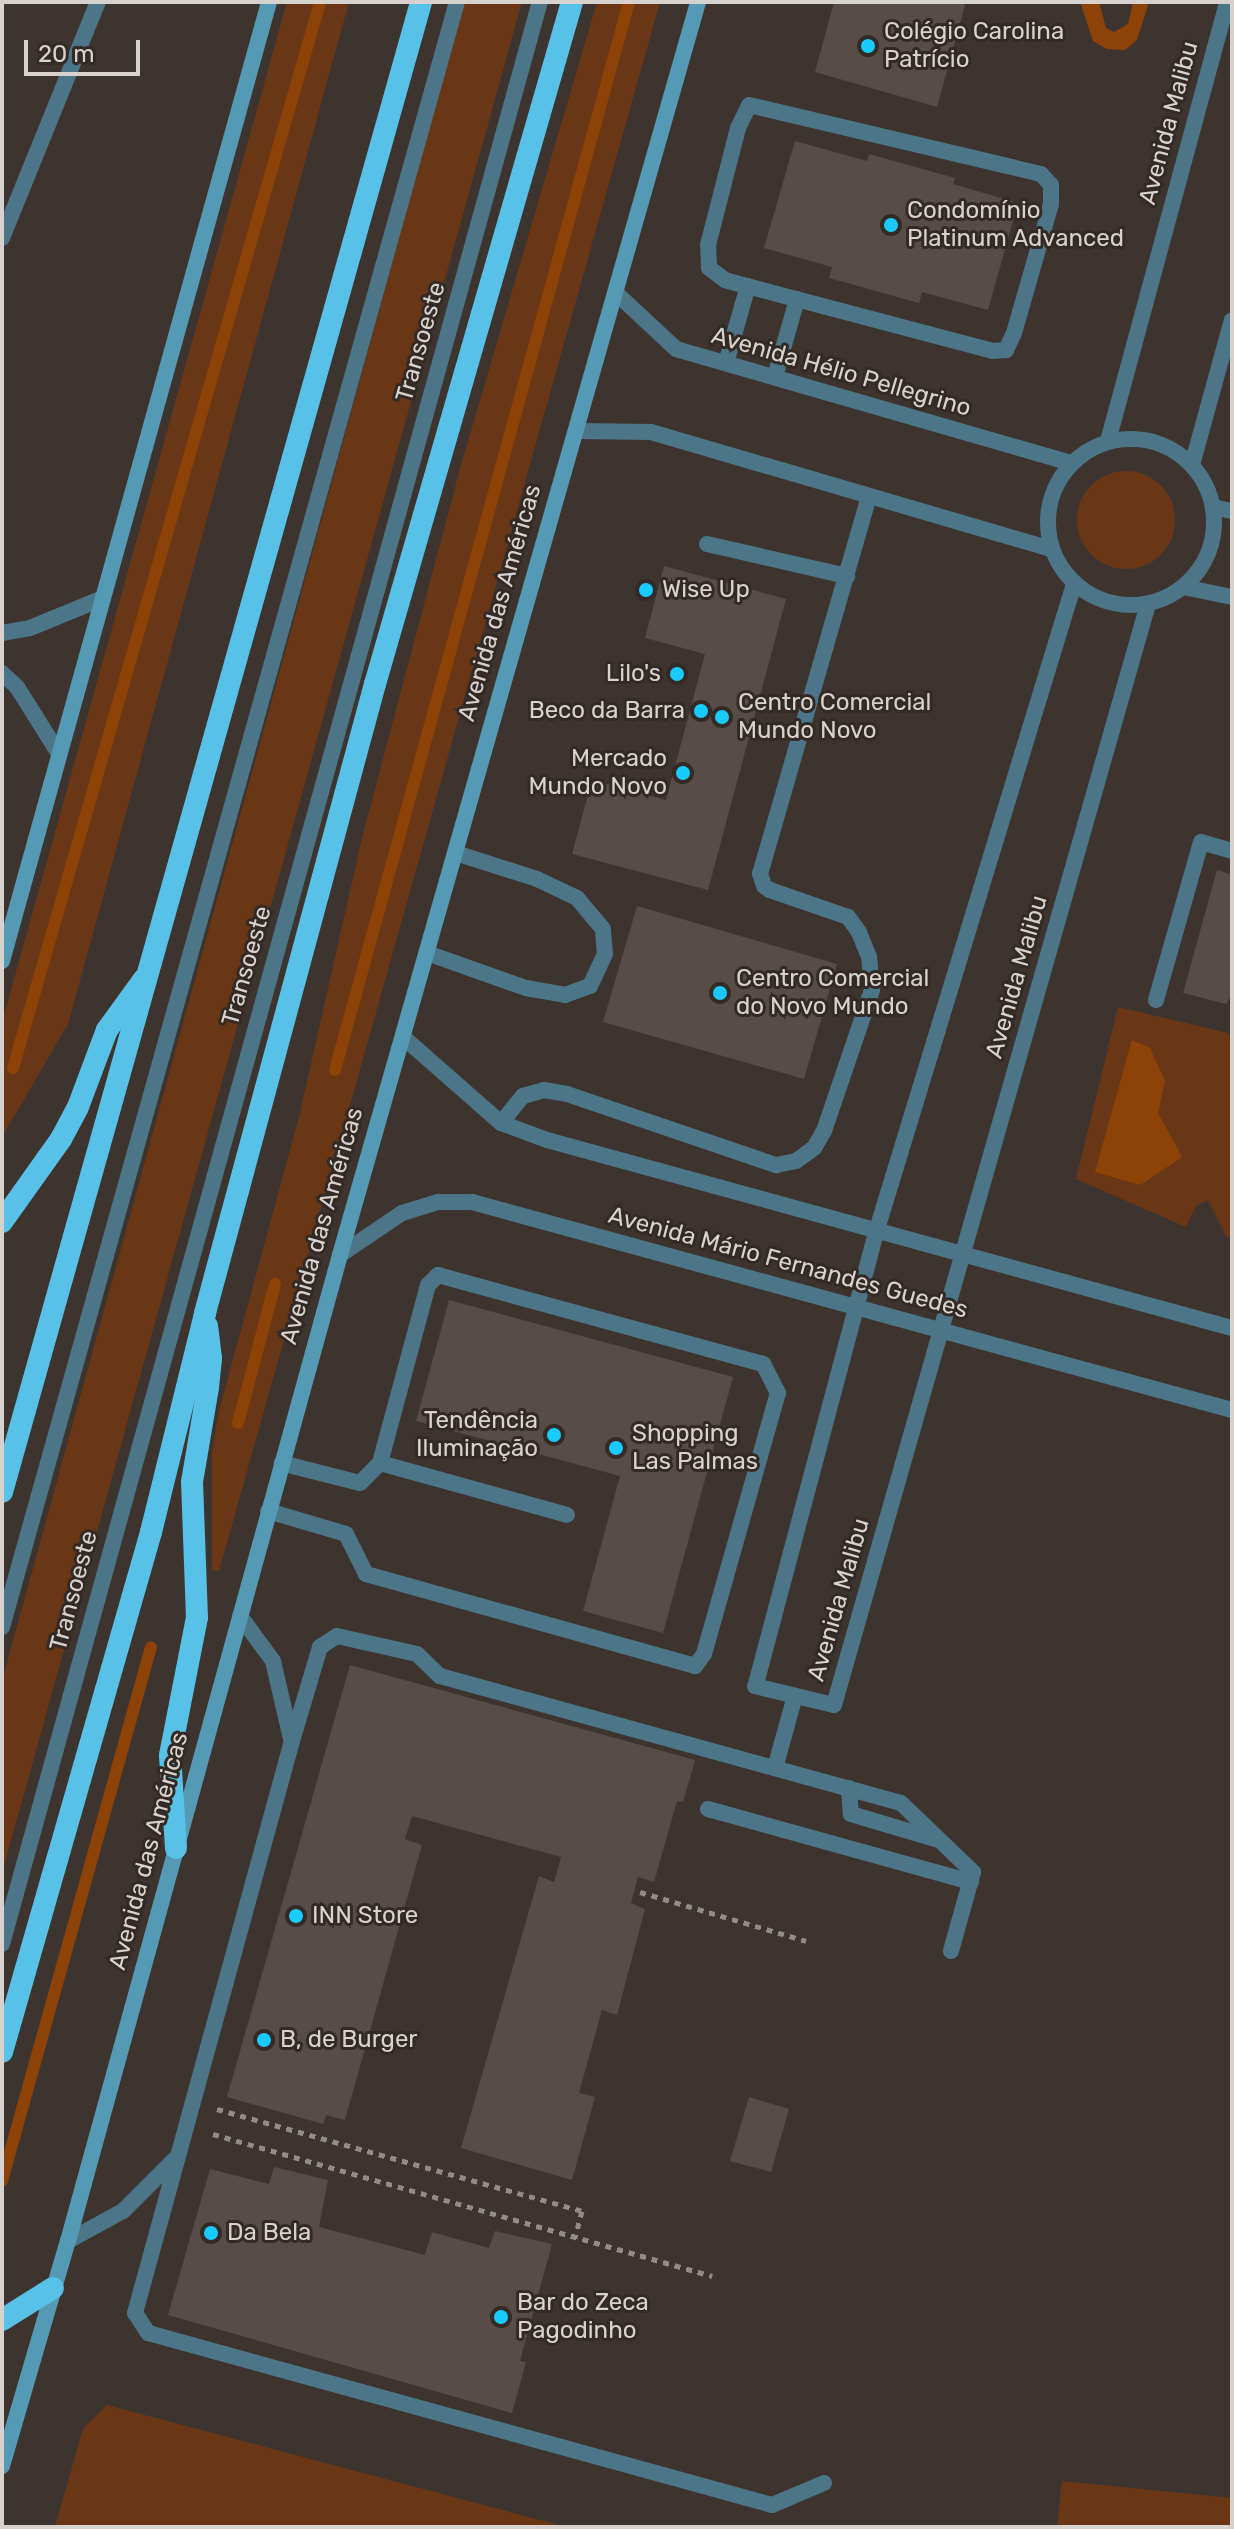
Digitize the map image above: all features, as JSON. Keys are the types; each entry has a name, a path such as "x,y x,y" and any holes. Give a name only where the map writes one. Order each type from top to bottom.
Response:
{"highway":[{"path":"2,1492 421,2"},
{"path":"2,2052 151,1532 205,1313 375,684 572,2"},
{"path":"2,1222 61,1139 78,1107 107,1030 150,972"},
{"path":"176,1848 170,1755 197,1618 192,1482 211,1358 205,1313"},
{"path":"2,2320 53,2288"}],"main road":[{"path":"2,961 269,2"},
{"name":"Avenida das Américas","path":"2,2466 68,2241 281,1463 698,2"}],"street":[{"path":"2,238 98,2"},
{"path":"2,1627 457,2"},
{"name":"Transoeste","path":"2,1944 540,2"},
{"name":"Avenida Malibu","path":"1108,441 1227,2"},
{"path":"749,105 1041,174 1051,185 1051,204 1014,333 1006,350 993,351 797,299 725,280 709,268 708,245 738,128 749,105"},
{"path":"726,363 748,286"},
{"name":"Avenida Hélio Pellegrino","path":"616,293 676,349 1071,463"},
{"path":"775,377 797,299"},
{"path":"1192,465 1232,320"},
{"path":"577,431 651,432 1051,549"},
{"path":"1135,439 1162,444 1192,465 1201,477 1213,507 1212,543 1206,559 1183,587 1148,604 1109,603 1074,584 1060,568 1051,549 1047,525 1050,500 1071,463 1086,451 1108,441 1135,439"},
{"path":"501,1123 523,1096 544,1090 567,1094 776,1165 796,1161 814,1148 824,1131 872,990 869,957 859,932 848,917 770,890 764,886 760,874 869,496"},
{"path":"1213,507 1232,511"},
{"path":"707,544 847,576"},
{"name":"Avenida Malibu","path":"1074,584 877,1229 755,1686 834,1705 1148,604"},
{"path":"1183,587 1232,597"},
{"path":"2,633 30,628 103,598"},
{"path":"2,673 17,687 58,752"},
{"path":"1156,1000 1201,842 1232,851"},
{"path":"427,953 526,988 565,995 590,986 605,954 603,929 577,898 537,879 456,853"},
{"path":"403,1037 501,1123 547,1140 1232,1328"},
{"name":"Avenida Mário Fernandes Guedes","path":"340,1255 402,1213 438,1202 472,1202 1232,1410"},
{"path":"268,1511 346,1534 366,1574 695,1666 704,1654 778,1393 763,1364 438,1275 428,1285 380,1463 360,1483 281,1463"},
{"path":"380,1463 567,1515"},
{"path":"240,1616 273,1661 292,1741"},
{"path":"824,2483 772,2505 148,2333 135,2313 320,1647 337,1636 417,1654 440,1676 901,1803 973,1872 951,1951"},
{"path":"775,1768 795,1696"},
{"path":"849,1788 851,1814 938,1840"},
{"path":"708,1809 971,1882"},
{"path":"68,2241 123,2211 179,2156"}],"path":[{"path":"640,1892 806,1941"},
{"path":"210,2120 213,2108 582,2211 578,2238"},
{"path":"207,2132 712,2276"}],"shaded area":[{"path":"287,2 349,2 68,1024 2,1137 2,1022"},
{"path":"464,2 522,2 2,1873 2,1681"},
{"path":"597,2 660,2 219,1571 212,1570 212,1452 219,1411 299,1117 362,838 461,465"},
{"path":"1080,2 1099,2 1106,28 1114,32 1128,24 1133,2 1149,2 1137,40 1125,50 1107,49 1093,41"},
{"path":"1126,471 1145,475 1161,485 1171,501 1175,520 1171,539 1161,555 1145,565 1126,569 1107,565 1091,555 1081,539 1077,520 1081,501 1091,485 1107,475"},
{"path":"1118,1007 1228,1033 1232,1041 1232,1235 1227,1238 1208,1200 1196,1206 1186,1227 1076,1179"},
{"path":"1132,1040 1150,1048 1165,1081 1158,1113 1182,1157 1140,1185 1095,1172"},
{"path":"107,2405 566,2527 55,2527 83,2429"},
{"path":"1062,2481 1232,2498 1232,2527 1057,2527"}],"building":[{"path":"834,2 966,2 937,107 815,72"},
{"name":"Condomínio Platinum Advanced","path":"795,141 867,161 869,154 955,178 953,184 1018,203 988,310 922,292 919,303 829,278 832,267 764,248"},
{"name":"Centro Comercial Mundo Novo","path":"664,566 786,599 708,890 572,854 592,780 666,800 705,654 645,638"},
{"path":"1217,870 1232,875 1232,994 1226,1004 1183,993"},
{"name":"Centro Comercial do Novo Mundo","path":"637,906 837,964 804,1079 603,1022"},
{"name":"Shopping Las Palmas","path":"449,1300 733,1377 663,1633 583,1611 620,1476 416,1421"},
{"path":"350,1665 695,1760 683,1802 677,1801 654,1882 638,1877 631,1903 645,1909 617,2015 602,2010 579,2093 595,2097 572,2180 461,2148 539,1876 554,1882 561,1857 412,1816 405,1839 422,1845 345,2120 326,2115 323,2124 227,2097"},
{"path":"749,2097 789,2109 771,2172 730,2161"},
{"path":"274,2167 328,2180 319,2227 425,2255 432,2232 489,2248 495,2231 552,2244 520,2361 526,2362 512,2413 168,2315 210,2169 269,2184"}],"waterway":[{"path":"13,1068 320,2"},
{"path":"335,1070 629,2"},
{"path":"238,1423 275,1284"},
{"path":"2,2181 151,1647"}],"place":[{"name":"Colégio Carolina Patrício","path":"868,46"},
{"name":"Condomínio Platinum Advanced","path":"891,225"},
{"name":"Wise Up","path":"646,590"},
{"name":"Lilo's","path":"677,674"},
{"name":"Beco da Barra","path":"701,711"},
{"name":"Centro Comercial Mundo Novo","path":"722,717"},
{"name":"Mercado Mundo Novo","path":"683,773"},
{"name":"Centro Comercial do Novo Mundo","path":"720,993"},
{"name":"Tendência Iluminação","path":"554,1435"},
{"name":"Shopping Las Palmas","path":"616,1448"},
{"name":"INN Store","path":"296,1916"},
{"name":"B, de Burger","path":"264,2040"},
{"name":"Da Bela","path":"211,2233"},
{"name":"Bar do Zeca Pagodinho","path":"501,2317"}]}
